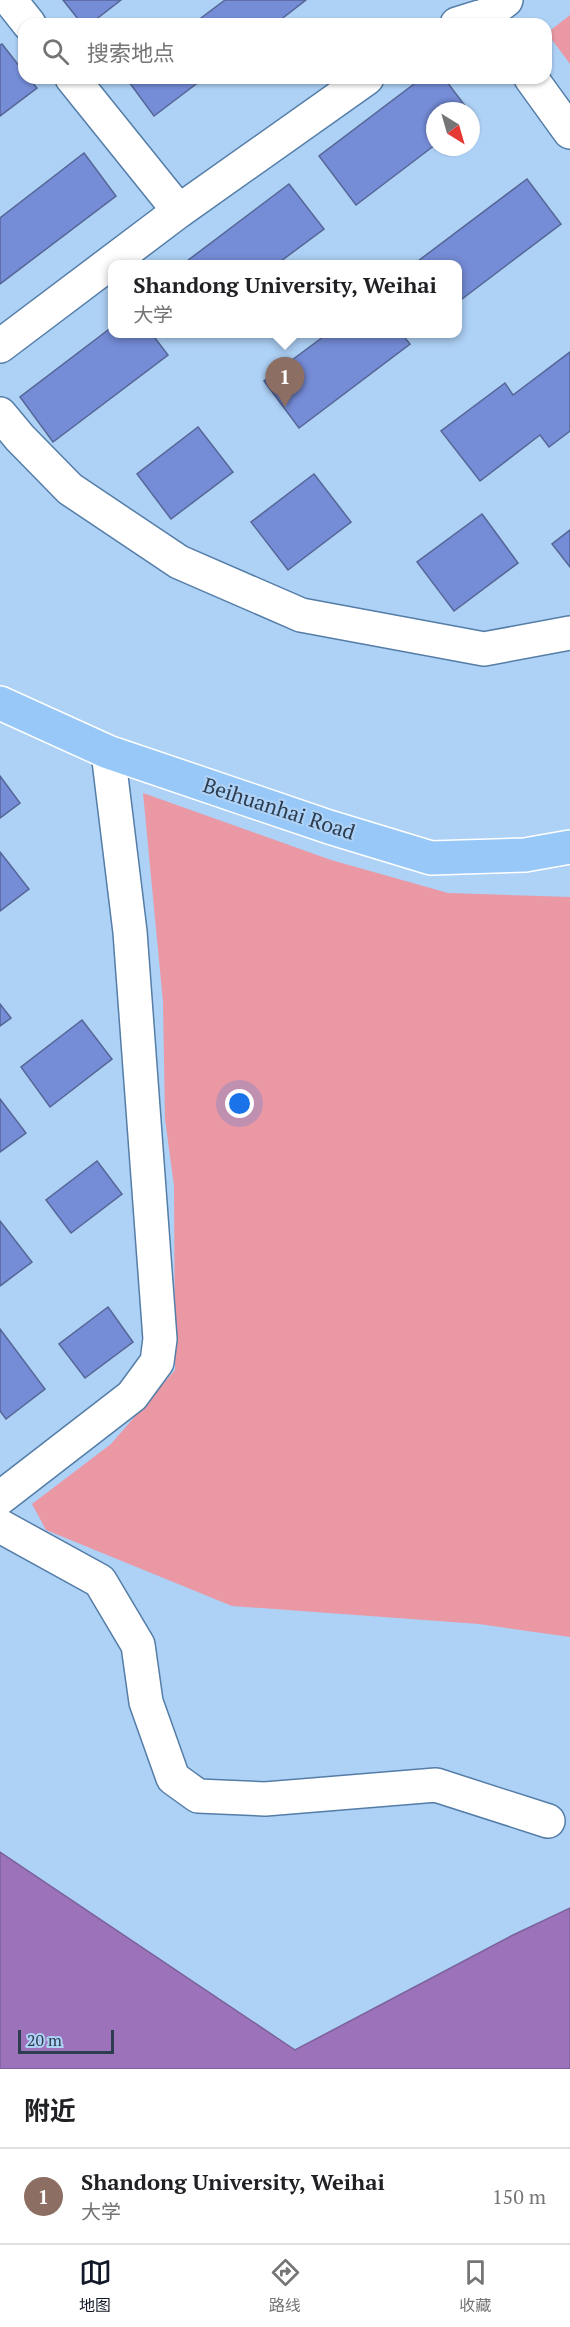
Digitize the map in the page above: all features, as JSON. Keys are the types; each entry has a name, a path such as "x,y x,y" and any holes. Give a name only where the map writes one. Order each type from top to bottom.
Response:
{"main road":[{"name":"Beihuanhai Road","path":"0,703 108,752 329,827 431,858 525,855 570,847"}],"lane":[{"path":"10,0 24,18"},
{"path":"77,84 179,211"},
{"path":"114,260 179,211 359,84"},
{"path":"535,84 570,132"},
{"path":"0,346 108,265"},
{"path":"0,414 70,489 159,549 179,562 301,615 484,650 570,633"},
{"path":"0,1498 132,1396 157,1362 160,1338 129,932 108,752"},
{"path":"0,1526 100,1581 138,1645 146,1702 173,1778 198,1796 265,1799 436,1785 548,1821"}],"shaded area":[{"path":"570,15 570,64 552,40 552,29"},
{"path":"143,793 331,860 448,893 570,897 570,1637 479,1624 232,1606 46,1530 32,1504 111,1444 175,1370 174,1186 165,1119 163,1002"},
{"path":"0,1852 295,2050 511,1936 570,1908 570,2069 0,2069"}],"building":[{"path":"63,0 121,0 98,18 77,18"},
{"path":"225,0 306,0 283,18 201,18"},
{"path":"2,44 18,64 18,84 34,84 37,88 0,116 0,45"},
{"path":"130,84 196,84 154,116"},
{"path":"414,84 449,84 462,102 426,102 426,152 356,205 319,156"},
{"path":"84,153 116,196 0,284 0,218"},
{"path":"527,179 561,224 462,299 462,260 419,260"},
{"path":"289,184 324,229 282,260 188,260"},
{"path":"108,330 108,338 155,338 168,355 53,442 20,397"},
{"path":"322,338 405,338 410,344 299,428 264,381"},
{"path":"570,352 570,431 549,447 540,435 480,481 441,431 505,383 513,395"},
{"path":"198,427 233,472 171,519 137,474"},
{"path":"314,474 351,522 288,570 251,522"},
{"path":"482,514 518,563 454,611 417,562"},
{"path":"570,530 570,567 552,544"},
{"path":"0,776 20,803 0,818"},
{"path":"0,852 29,889 0,911"},
{"path":"0,1004 11,1018 0,1026"},
{"path":"82,1020 112,1059 50,1107 21,1067"},
{"path":"0,1099 26,1133 0,1152"},
{"path":"97,1161 122,1194 71,1233 46,1200"},
{"path":"0,1221 32,1262 0,1286"},
{"path":"108,1307 133,1342 85,1378 59,1344"},
{"path":"0,1329 45,1389 6,1419 0,1411"}],"place":[{"name":"Shandong University, Weihai","path":"285,407"}]}
